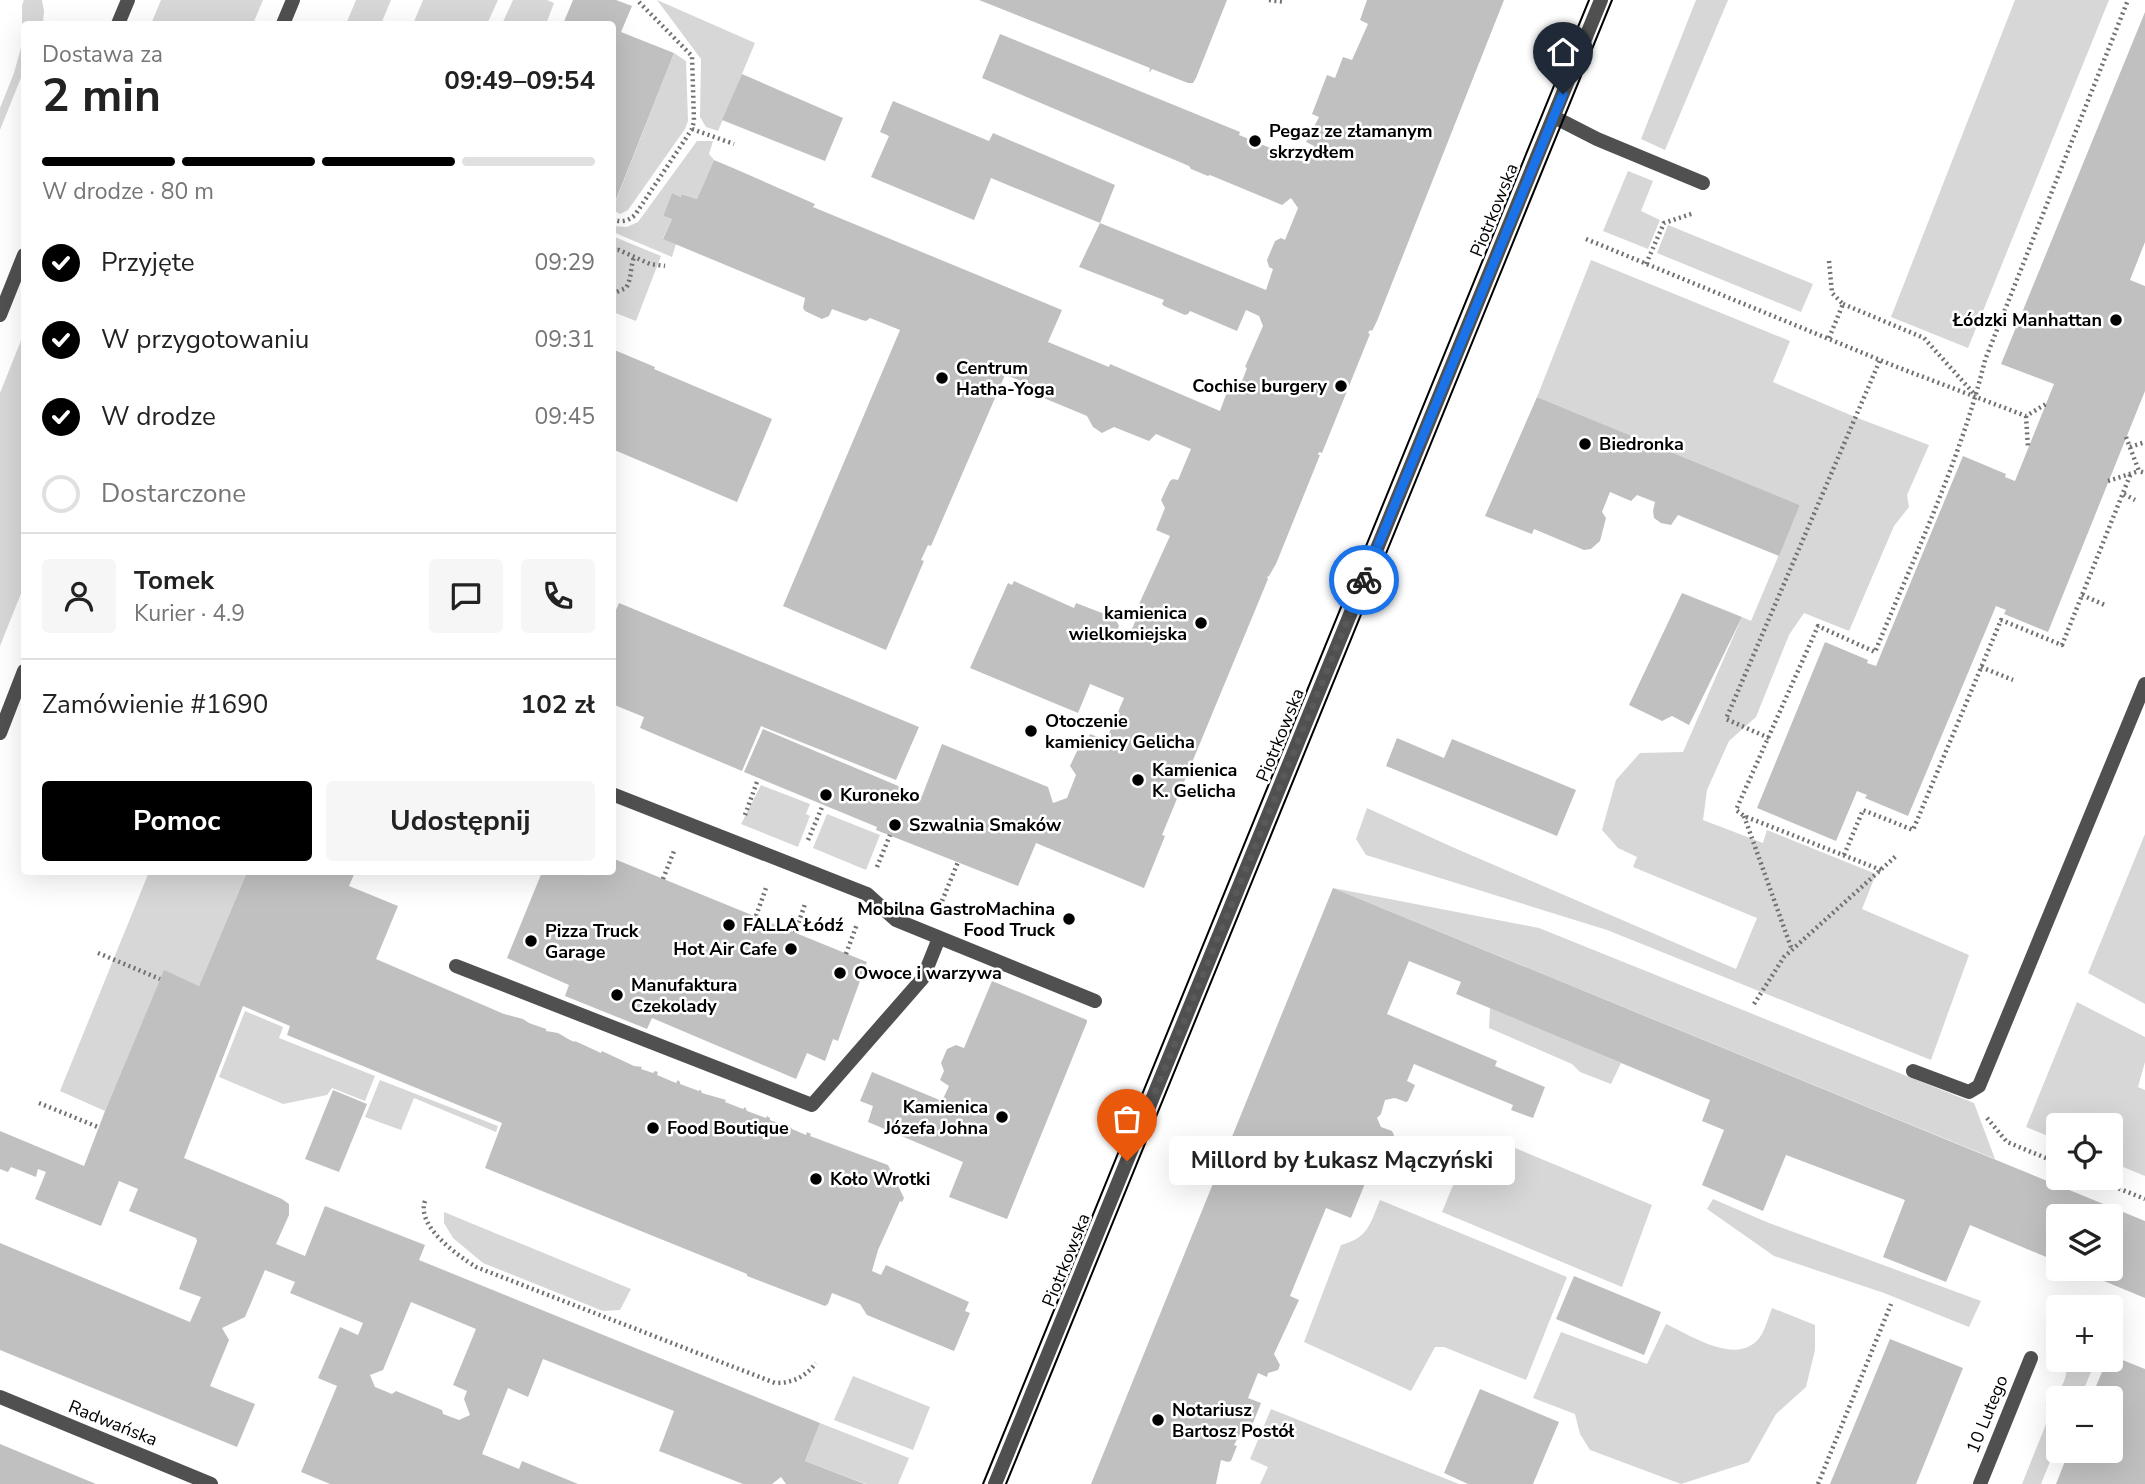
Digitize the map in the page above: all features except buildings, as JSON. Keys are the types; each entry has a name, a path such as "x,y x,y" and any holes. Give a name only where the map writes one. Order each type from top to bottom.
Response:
{"street":[{"path":"119,21 128,0"},
{"path":"284,21 293,0"},
{"name":"Piotrkowska","path":"995,1484 1601,0"},
{"path":"1553,117 1597,139 1703,183"},
{"path":"0,315 21,262"},
{"path":"0,733 21,679"},
{"path":"1913,1071 1969,1092 1979,1086 2145,684"},
{"path":"616,796 867,894 897,920 1095,1001"},
{"path":"456,966 812,1105 923,978 939,938"},
{"name":"10 Lutego","path":"1980,1484 2031,1358"},
{"name":"Radwańska","path":"0,1397 211,1484"}],"path":[{"path":"616,221 627,220 635,215 692,129 694,121 692,56 638,0"},
{"path":"1269,0 1285,2"},
{"path":"1881,870 1744,816 1736,810 1818,626 1875,652 1955,457 1985,360 2128,0"},
{"path":"692,129 734,144"},
{"path":"1646,264 1664,223 1702,211"},
{"path":"1586,239 1880,360 2026,416"},
{"path":"616,250 649,264 665,266"},
{"path":"616,292 626,288 634,257"},
{"path":"1829,261 1832,293 1843,304 1924,338 1976,396"},
{"path":"1829,338 1843,304"},
{"path":"1769,738 1726,719 1880,360"},
{"path":"2026,416 2046,404"},
{"path":"2026,416 2028,448"},
{"path":"2108,481 2142,472 2126,437"},
{"path":"2130,447 2145,442"},
{"path":"1844,855 1863,810 1913,830 2001,620 2062,645 2132,473"},
{"path":"2124,494 2135,500"},
{"path":"2082,595 2107,606"},
{"path":"1981,667 2013,680"},
{"path":"817,820 823,805"},
{"path":"1744,816 1792,950"},
{"path":"1754,1004 1784,957 1896,856"},
{"path":"950,878 957,862"},
{"path":"98,953 160,979"},
{"path":"1969,1092 2007,1142 2046,1158"},
{"path":"39,1103 98,1127"},
{"path":"2122,1190 2145,1199"},
{"path":"425,1201 422,1209 434,1232 461,1258 476,1267 775,1383 787,1383 800,1378 816,1363"},
{"path":"1818,1484 1891,1304"}],"shaded area":[{"path":"24,0 42,0 43,21 22,21"},
{"path":"161,0 263,0 254,21 152,21"},
{"path":"356,0 391,0 382,21 347,21"},
{"path":"423,0 498,0 488,21 414,21"},
{"path":"513,0 547,0 554,3 547,21 503,21"},
{"path":"657,0 755,43 718,131 706,127 700,117 701,59"},
{"path":"1696,0 1728,0 1665,150 1641,139"},
{"path":"2015,0 2109,0 1968,348 1891,317"},
{"path":"21,48 21,78 0,130 0,108"},
{"path":"674,53 686,61 688,121 685,129 628,210 620,214 616,212 616,200"},
{"path":"697,141 713,141 709,154 714,160 697,199 672,193 663,216 672,219 663,238 676,244 672,257 616,233 616,226 627,227 638,222"},
{"path":"1628,171 1653,181 1641,211 1660,220 1648,249 1603,231"},
{"path":"1668,225 1813,284 1801,312 1657,253"},
{"path":"616,238 661,256 636,321 616,313"},
{"path":"1591,260 1790,341 1773,382 1929,445 1907,495 1909,507 1894,526 1849,631 1804,613 1789,635 1756,717 1729,741 1707,790 1703,820 1763,843 1767,830 1876,874 1862,909 1969,955 1931,1060 1607,930 1366,855 1356,839 1367,808 1736,969 1757,918 1633,867 1637,857 1618,848 1602,830 1616,780 1640,753 1683,752 1742,617 1751,621 1800,505 1537,397"},
{"path":"21,340 21,594 0,646 0,393"},
{"path":"761,785 810,804 806,814 810,816 798,847 741,824"},
{"path":"827,814 880,835 866,870 813,848"},
{"path":"2145,834 2145,1004 2088,973"},
{"path":"148,875 246,875 199,986 164,971 105,1111 60,1091"},
{"path":"1333,888 1539,928 1974,1103 1995,1159"},
{"path":"2077,1002 2145,1037 2145,1062 2138,1087 2145,1090 2145,1176 2123,1167 2123,1113 2046,1113 2046,1135 2026,1127"},
{"path":"1490,1008 1621,1063 1611,1084 1489,1028"},
{"path":"245,1011 283,1027 279,1038 375,1076 365,1101 332,1088 327,1095 283,1104 219,1077"},
{"path":"380,1080 498,1126 496,1132 414,1098 401,1130 365,1117"},
{"path":"1503,1143 1652,1205 1622,1287 1442,1212 1458,1174 1470,1157 1486,1146"},
{"path":"1713,1199 1769,1223 1981,1301 1969,1327 1884,1293 1774,1256 1707,1209"},
{"path":"1380,1200 1567,1277 1526,1380 1444,1347 1435,1347 1411,1391 1304,1342 1341,1245 1363,1234"},
{"path":"444,1212 631,1289 620,1310 603,1311 483,1263 453,1238 444,1223"},
{"path":"1772,1308 1815,1325 1815,1350 1806,1387 1776,1414 1749,1462 1681,1484 1590,1450 1580,1434 1575,1414 1533,1398 1561,1332 1647,1364 1666,1324 1716,1347 1742,1349 1753,1344 1762,1334"},
{"path":"2091,1372 2085,1386 2061,1386 2066,1374"},
{"path":"853,1376 930,1407 913,1450 834,1420"},
{"path":"1271,1409 1459,1484 1260,1484 1268,1467 1250,1459"},
{"path":"820,1423 909,1458 898,1484 866,1484 805,1461"},
{"path":"2046,1424 2046,1463 2050,1463 2041,1484 2022,1484"}],"tram line":[{"path":"983,1484 1589,0"},
{"path":"1006,1484 1612,0"}],"way so far":[{"path":"1127,1161 1364,580"}],"place":[{"name":"Pegaz ze złamanym skrzydłem","path":"1255,141"},
{"name":"Łódzki Manhattan","path":"2116,320"},
{"name":"Centrum Hatha-Yoga","path":"942,378"},
{"name":"Cochise burgery","path":"1341,386"},
{"name":"Biedronka","path":"1585,444"},
{"name":"kamienica wielkomiejska","path":"1201,623"},
{"name":"Otoczenie kamienicy Gelicha","path":"1031,731"},
{"name":"Kamienica K. Gelicha","path":"1138,780"},
{"name":"Kuroneko","path":"826,795"},
{"name":"Szwalnia Smaków","path":"895,825"},
{"name":"Mobilna GastroMachina Food Truck","path":"1069,919"},
{"name":"FALLA Łódź","path":"729,925"},
{"name":"Pizza Truck Garage","path":"531,941"},
{"name":"Hot Air Cafe","path":"791,949"},
{"name":"Owoce i warzywa","path":"840,973"},
{"name":"Manufaktura Czekolady","path":"617,995"},
{"name":"Kamienica Józefa Johna","path":"1002,1117"},
{"name":"Food Boutique","path":"653,1128"},
{"name":"Millord by Łukasz Mączyński","path":"1127,1161"},
{"name":"Koło Wrotki","path":"816,1179"},
{"name":"Notariusz Bartosz Postół","path":"1158,1420"}],"route":[{"path":"1364,580 1563,94"}]}
